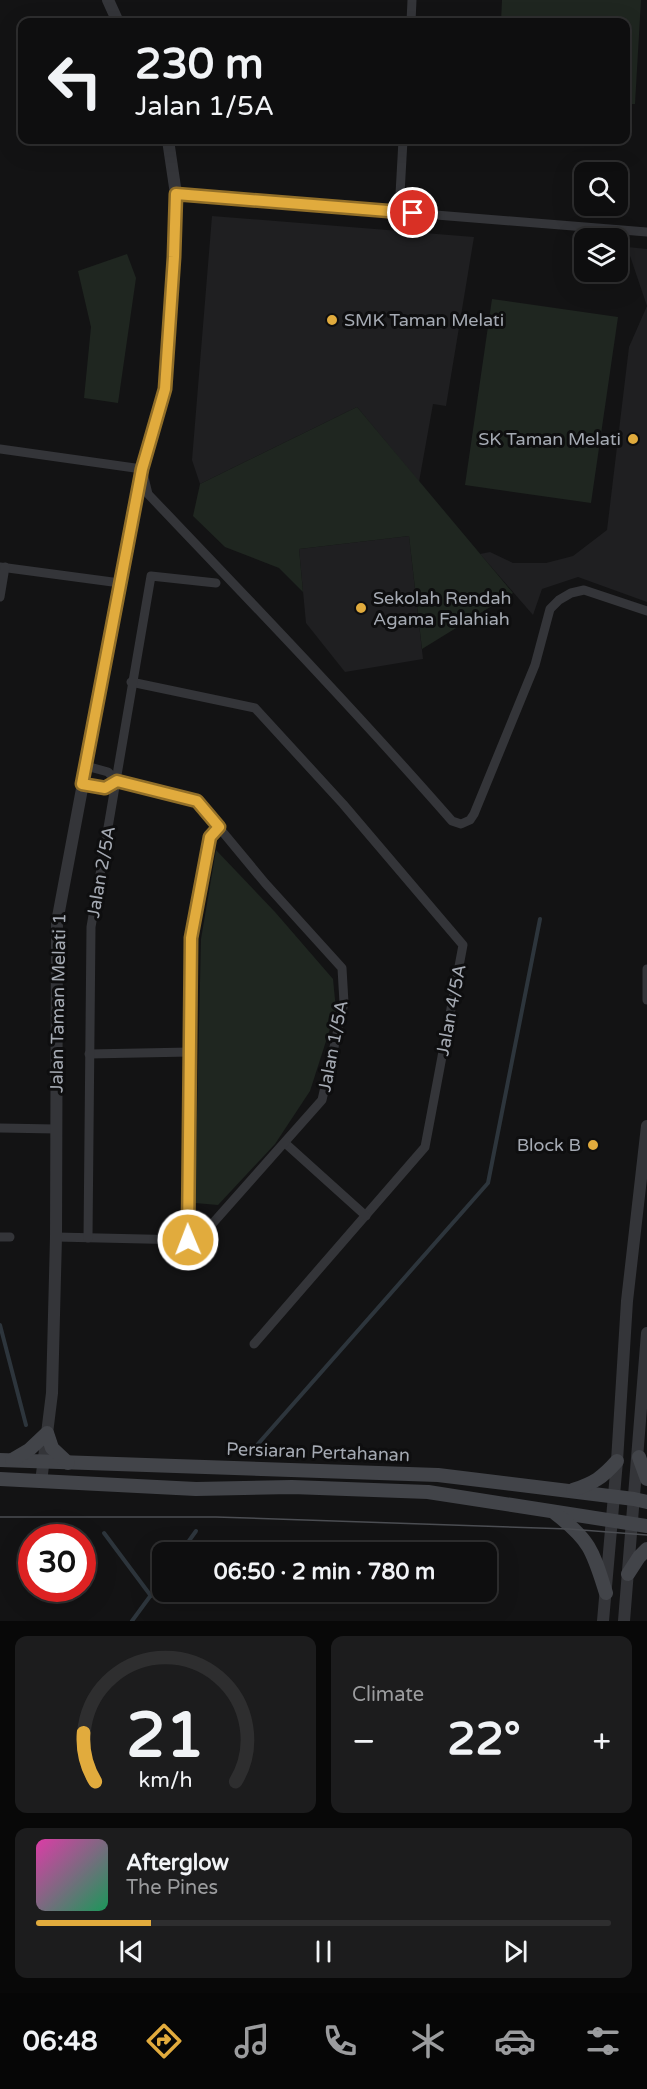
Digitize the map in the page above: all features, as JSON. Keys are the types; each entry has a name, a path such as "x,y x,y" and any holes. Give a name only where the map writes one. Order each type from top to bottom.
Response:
{"main road":[{"path":"5,1460 29,1450 46,1433 52,1448 68,1463"},
{"path":"639,1457 647,1479"},
{"name":"Persiaran Pertahanan","path":"5,1460 438,1475 640,1500"},
{"path":"568,1492 595,1482 605,1475 617,1461"},
{"name":"Persiaran Pertahanan","path":"0,1479 196,1489 292,1487 428,1492 647,1526"},
{"path":"553,1512 577,1530 588,1544 606,1593"},
{"path":"628,1574 639,1557 647,1550"}],"street":[{"path":"108,0 116,18"},
{"path":"411,18 412,0"},
{"name":"Jalan Taman Melati 1","path":"41,1482 52,1393 56,1237 57,922 142,469 165,389 176,194 169,144"},
{"path":"399,212 403,144"},
{"path":"176,194 647,232"},
{"path":"0,448 142,469 148,494 309,662 452,821 461,824 470,820 474,814 535,665 550,609 571,593 584,590 647,611"},
{"path":"0,597 3,567 120,583"},
{"name":"Jalan 2/5A","path":"88,1238 91,927 117,781 131,682 151,576 216,583"},
{"name":"Jalan 4/5A","path":"131,682 255,708 343,804 463,945 425,1147 254,1344"},
{"name":"Jalan 1/5A","path":"86,766 108,772 117,781 197,801 265,883 342,968 344,1003 322,1100 205,1232 188,1240"},
{"name":"Jalan 1/5A","path":"82,784 105,788 117,781"},
{"path":"56,1237 188,1240 191,938 210,837 219,827"},
{"path":"647,969 647,1000"},
{"path":"89,1053 190,1052"},
{"path":"603,1621 617,1461 627,1301 647,1126"},
{"path":"0,1128 56,1129"},
{"path":"285,1143 366,1216"},
{"path":"624,1621 633,1523 640,1500 639,1457 647,1333"}],"shaded area":[{"path":"502,0 641,0 635,104 630,104 630,18 501,18"},
{"name":"SMK Taman Melati","path":"212,216 474,237 446,406 433,404 419,482 357,407 200,484 192,460"},
{"path":"628,247 647,249 647,306 628,250"},
{"path":"127,254 136,278 118,403 84,398 91,327 78,271"},
{"path":"492,299 618,317 591,503 465,485"},
{"name":"SK Taman Melati","path":"647,306 647,602 578,577 542,589 533,615 480,554 490,552 513,563 546,563 573,556 607,530 629,347"},
{"path":"357,407 513,593 422,649 409,536 299,549 303,592 279,568 225,547 193,516 200,484"},
{"name":"Sekolah Rendah Agama Falahiah","path":"409,536 423,659 345,672 306,623 299,549"},
{"path":"216,850 275,912 333,979 336,1010 310,1091 275,1144 218,1205 195,1203 201,939"}],"waterway":[{"path":"250,1453 488,1183 540,919"},
{"path":"0,1325 26,1425"},
{"path":"188,1542 196,1531"},
{"path":"104,1533 151,1596"},
{"path":"132,1621 152,1594"}],"tram line":[{"path":"0,1517 216,1517 569,1529 647,1535"}],"place":[{"name":"SMK Taman Melati","path":"332,320"},
{"name":"SK Taman Melati","path":"633,439"},
{"name":"Sekolah Rendah Agama Falahiah","path":"361,608"},
{"name":"Block B","path":"593,1145"}],"route":[{"path":"188,1240 191,938 210,837 219,827 197,801 117,781 105,788 82,784 142,469 165,389 176,194 413,213"}]}
